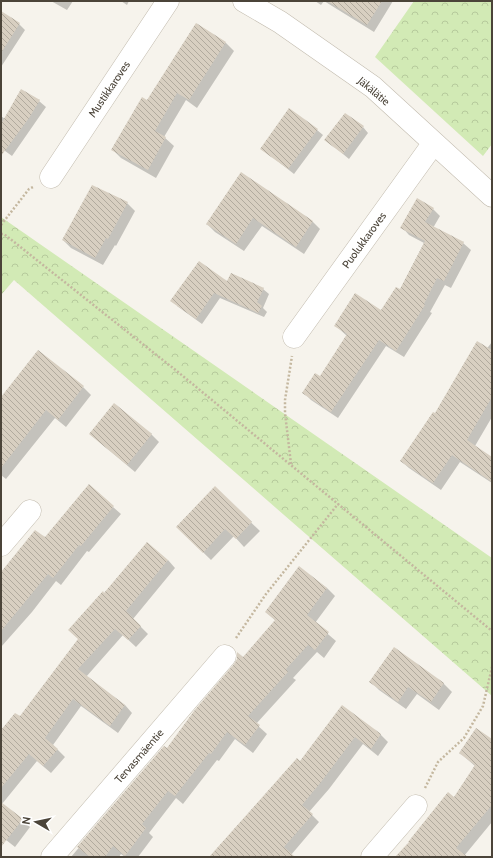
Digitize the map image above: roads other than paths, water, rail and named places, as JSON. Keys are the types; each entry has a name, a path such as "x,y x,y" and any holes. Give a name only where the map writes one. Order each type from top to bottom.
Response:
{"street":[{"name":"Mustikkaroves","path":"51,176 168,1"},
{"name":"Jäkälätie","path":"244,1 280,22 373,87 433,144 492,196"},
{"name":"Puolukkaroves","path":"294,337 433,144"},
{"path":"1,545 30,511"},
{"name":"Tervasmäentie","path":"52,857 225,656"},
{"path":"372,857 416,806"}]}
